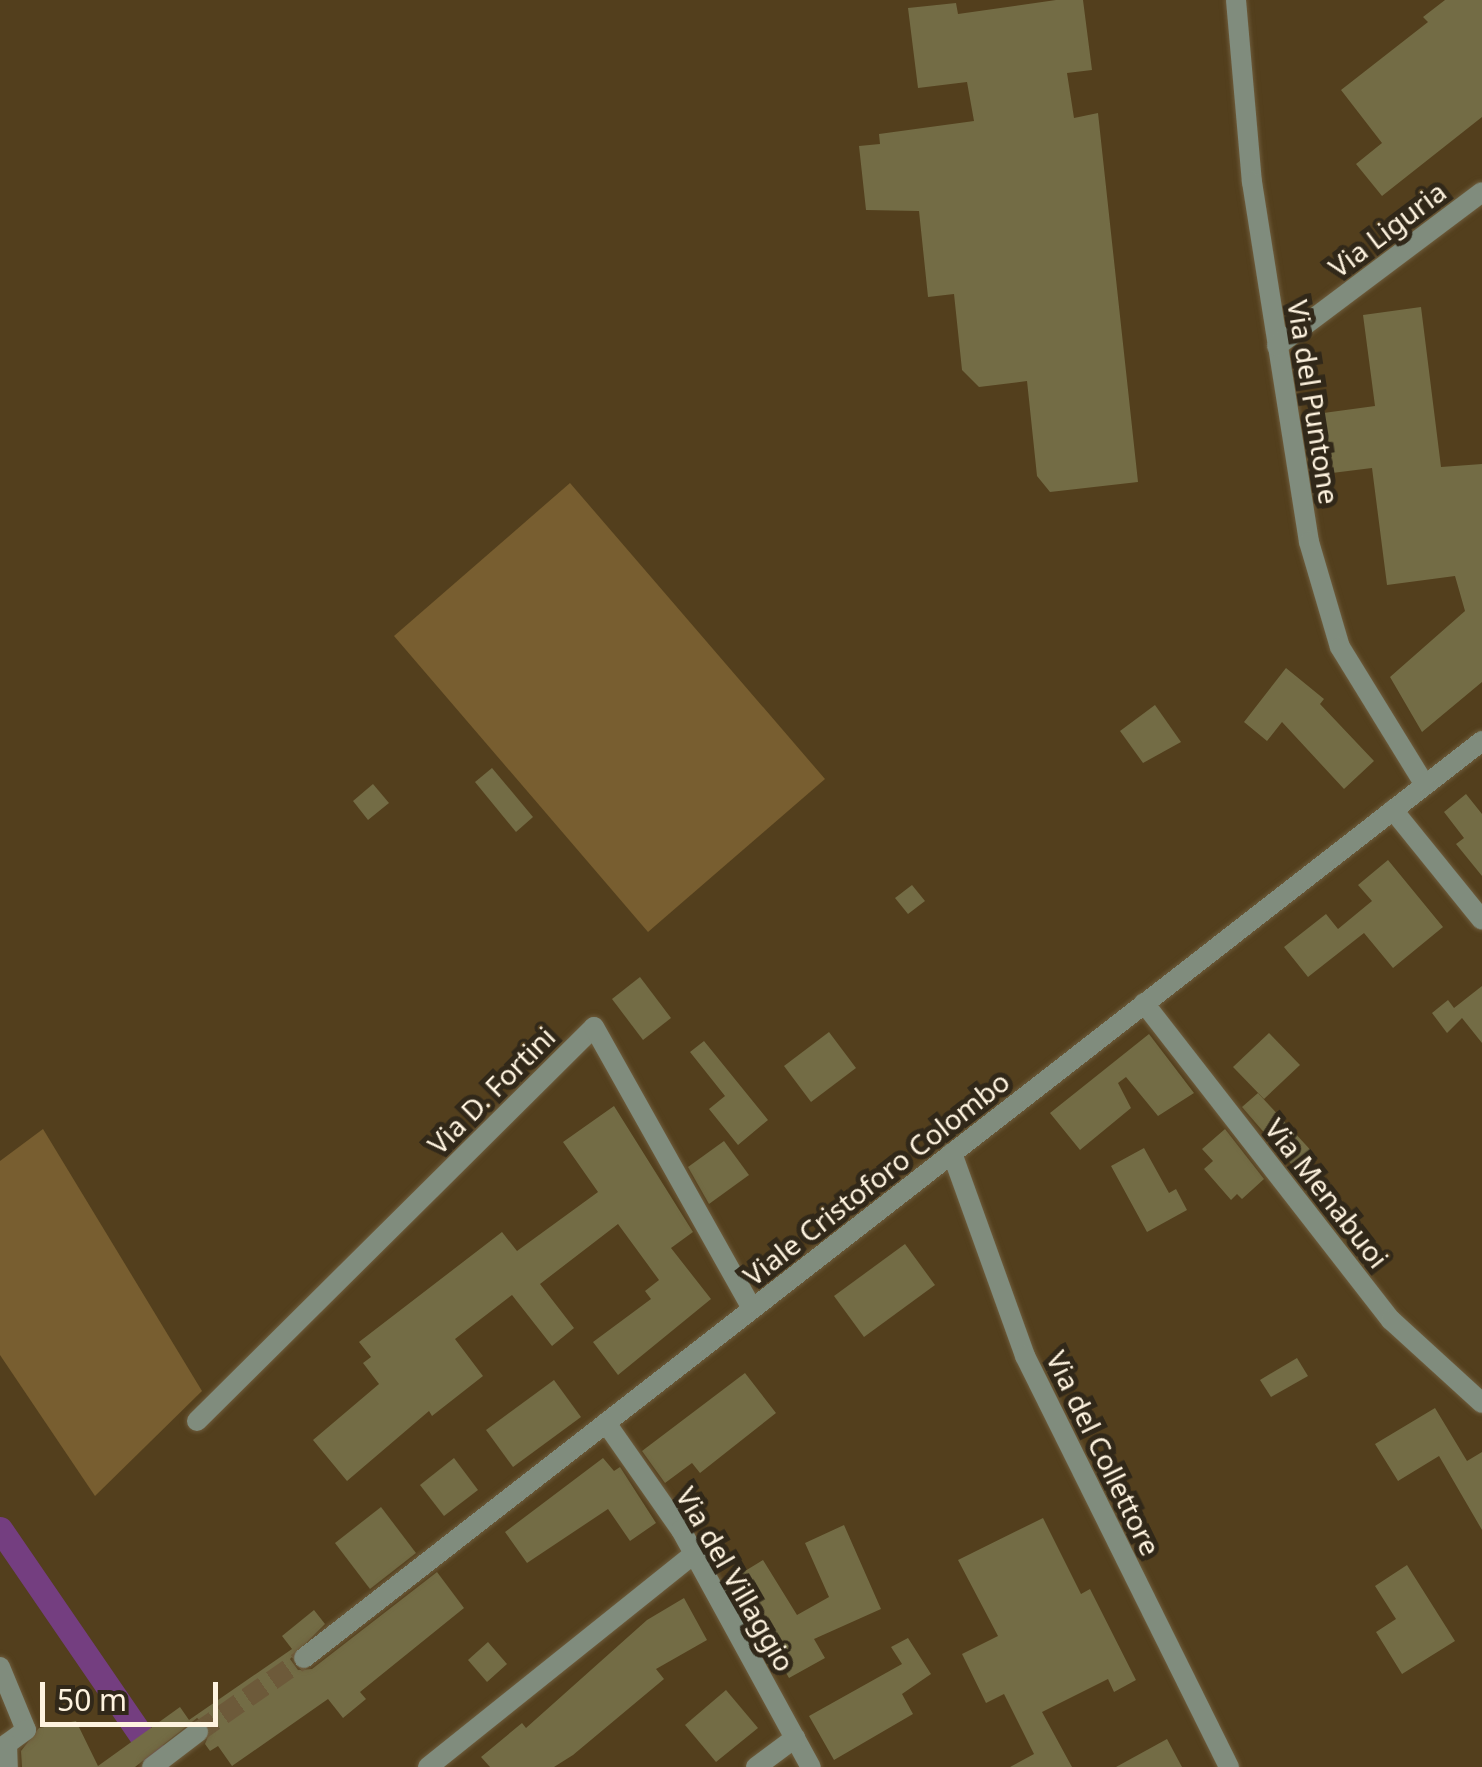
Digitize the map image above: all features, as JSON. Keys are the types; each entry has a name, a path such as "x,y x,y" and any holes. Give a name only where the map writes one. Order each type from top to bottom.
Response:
{"street":[{"name":"Via del Puntone","path":"1236,0 1252,182 1309,542 1340,646 1425,785"},
{"name":"Via Liguria","path":"1277,346 1482,192"},
{"name":"Viale Cristoforo Colombo","path":"304,1658 1482,741"},
{"path":"1393,810 1482,920"},
{"name":"Via Menabuoi","path":"1144,1003 1390,1320 1482,1403"},
{"name":"Via D. Fortini","path":"197,1421 594,1027 752,1308"},
{"name":"Via del Collettore","path":"952,1154 1025,1356 1229,1767"},
{"name":"Via del Villaggio","path":"606,1422 694,1554 811,1767"},
{"path":"428,1767 694,1554"},
{"path":"0,1667 26,1730 7,1744 8,1767"},
{"path":"152,1767 198,1732"},
{"path":"756,1767 795,1738"}],"shaded area":[{"path":"570,483 825,779 648,932 394,636"},
{"path":"43,1129 202,1391 95,1496 0,1355 0,1161"}],"building":[{"path":"1056,0 1083,0 1092,70 1067,73 1074,118 1098,113 1138,482 1050,492 1037,476 1027,381 979,387 962,370 954,294 928,297 919,211 866,210 859,146 880,144 879,134 974,121 967,82 918,88 908,8 956,3 958,14"},
{"path":"1445,0 1482,0 1482,117 1382,196 1356,164 1382,143 1341,90 1428,22 1423,17"},
{"path":"1421,307 1441,467 1482,464 1482,682 1422,732 1390,677 1465,611 1455,576 1387,585 1372,468 1324,474 1316,414 1375,406 1363,315"},
{"path":"1286,668 1324,699 1320,704 1374,761 1344,789 1282,722 1267,741 1244,722"},
{"path":"1155,705 1181,742 1143,763 1120,731"},
{"path":"492,768 533,817 516,832 475,782"},
{"path":"373,784 389,803 368,820 353,801"},
{"path":"1466,794 1482,814 1482,876 1456,844 1464,838 1444,812"},
{"path":"1388,860 1443,927 1393,968 1364,933 1308,977 1284,947 1326,914 1338,929 1372,901 1358,885"},
{"path":"912,885 925,901 908,914 895,898"},
{"path":"640,977 671,1018 643,1040 612,999"},
{"path":"1482,986 1482,1043 1462,1018 1447,1033 1432,1013 1448,1000 1454,1008"},
{"path":"829,1032 856,1068 811,1102 784,1066"},
{"path":"1269,1033 1300,1065 1264,1099 1233,1067"},
{"path":"1149,1034 1194,1093 1158,1116 1126,1077 1118,1083 1131,1108 1080,1150 1050,1113"},
{"path":"704,1041 768,1120 738,1145 709,1109 725,1096 690,1052"},
{"path":"1258,1093 1316,1156 1298,1172 1242,1107"},
{"path":"614,1106 693,1232 671,1248 711,1299 618,1375 593,1342 651,1299 645,1291 659,1280 618,1224 540,1284 574,1328 552,1346 512,1295 455,1339 483,1376 432,1416 429,1411 347,1481 313,1440 379,1384 363,1363 371,1357 359,1342 502,1232 517,1251 598,1192 563,1142"},
{"path":"1225,1129 1264,1179 1242,1199 1237,1194 1231,1200 1204,1169 1213,1161 1202,1149"},
{"path":"724,1141 749,1175 709,1204 688,1167"},
{"path":"1144,1148 1169,1193 1176,1189 1187,1210 1147,1232 1111,1166"},
{"path":"905,1244 935,1285 864,1337 834,1296"},
{"path":"1297,1358 1308,1376 1271,1397 1260,1380"},
{"path":"745,1373 776,1413 700,1473 692,1463 665,1483 642,1451"},
{"path":"554,1380 581,1417 513,1467 486,1430"},
{"path":"1435,1408 1467,1461 1482,1452 1482,1530 1439,1456 1398,1481 1375,1444"},
{"path":"454,1458 478,1490 444,1516 420,1485"},
{"path":"603,1458 614,1471 620,1467 656,1523 630,1541 608,1509 527,1563 505,1532"},
{"path":"381,1507 416,1553 370,1589 335,1543"},
{"path":"1043,1518 1081,1594 1090,1589 1136,1680 1114,1692 1108,1679 1042,1712 1072,1767 1010,1767 1034,1754 1004,1694 986,1703 962,1654 998,1636 958,1560"},
{"path":"844,1525 881,1609 814,1639 825,1658 789,1678 732,1579 763,1560 797,1615 829,1597 805,1543"},
{"path":"1407,1565 1455,1641 1402,1674 1376,1632 1396,1619 1375,1586"},
{"path":"437,1572 464,1608 360,1692 366,1699 343,1718 328,1699 232,1766 218,1746 210,1751 205,1744 211,1729 197,1718 135,1767 22,1767 21,1751 39,1728 76,1721 98,1766 180,1707 189,1720 292,1649 282,1636 314,1610 325,1624 290,1659 298,1670 312,1669"},
{"path":"684,1598 707,1640 656,1669 664,1679 573,1755 554,1767 490,1767 481,1757 522,1723 526,1728 647,1620"},
{"path":"908,1638 931,1674 902,1694 913,1714 834,1760 809,1716 902,1664 891,1647"},
{"path":"488,1642 507,1664 487,1682 468,1660"},
{"path":"726,1690 758,1728 716,1762 685,1725"},
{"path":"1167,1739 1182,1767 1116,1767"}],"waterway":[{"path":"0,1529 158,1760"}],"tunnel":[{"path":"198,1732 304,1658"}]}
